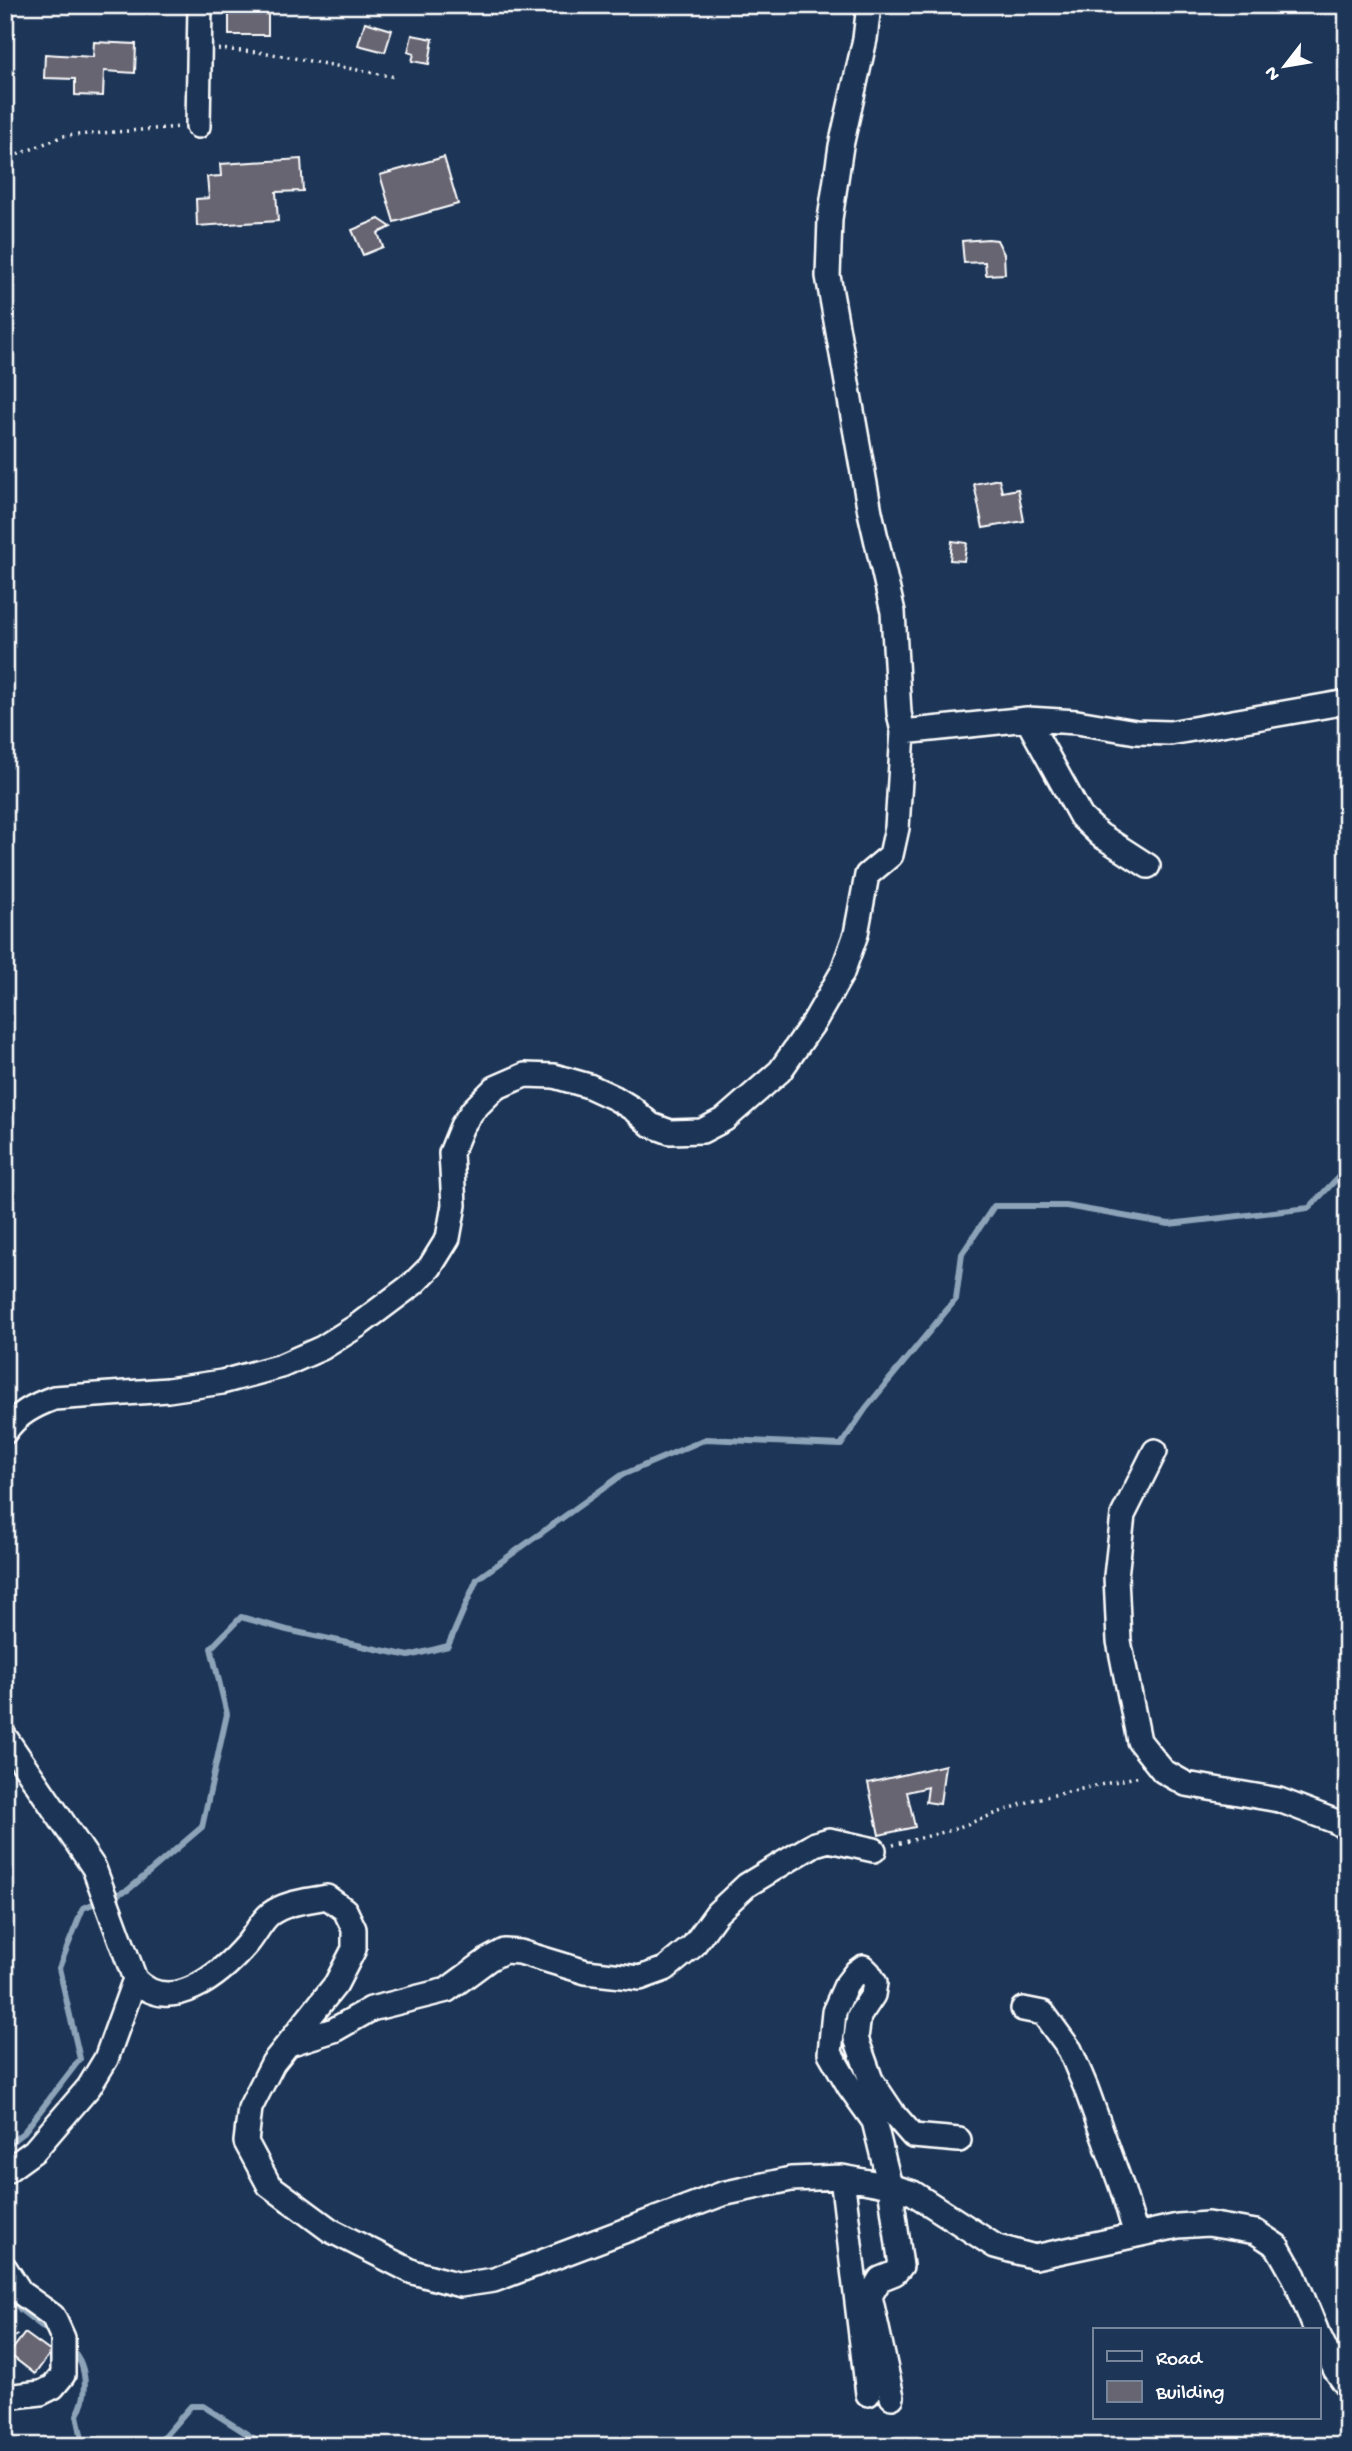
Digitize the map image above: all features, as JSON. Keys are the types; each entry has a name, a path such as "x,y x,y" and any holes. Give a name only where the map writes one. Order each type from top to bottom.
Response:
{"street":[{"path":"198,126 200,5"},
{"path":"5,1432 13,1420 40,1403 54,1398 168,1391 222,1382 281,1366 322,1348 357,1326 413,1284 430,1267 448,1238 454,1205 451,1153 462,1126 473,1110 495,1088 524,1075 554,1076 589,1086 615,1098 650,1125 670,1132 702,1131 725,1119 780,1071 814,1022 842,973 856,934 867,875 891,855 897,828 903,732 899,713 893,612 870,512 828,276 830,219 841,146 865,39 869,5"},
{"path":"903,732 1027,719 1077,722 1136,732 1170,733 1347,702"},
{"path":"1027,719 1081,817 1100,835 1148,866"},
{"path":"1155,1451 1123,1515 1116,1576 1119,1641 1139,1741 1163,1771 1186,1784 1279,1800 1337,1822 1347,1829"},
{"path":"5,1737 94,1868 135,1979 145,1989 161,1994 184,1993 217,1973 246,1944 269,1914 288,1905 327,1897 345,1910 354,1929 354,1949 336,1984 273,2063 250,2108 246,2142 270,2185 330,2230 413,2272 460,2285 494,2280 722,2194 790,2179 842,2177 913,2193 995,2246 1035,2257 1178,2226 1209,2224 1256,2232 1277,2246 1294,2276 1315,2328"},
{"path":"289,2044 334,2030 371,2009 447,1990 504,1951 520,1952 586,1972 640,1978 665,1969 692,1946 717,1913 747,1885 815,1844 837,1840 874,1850"},
{"path":"892,2397 870,2296 880,2279 895,2273 901,2266 890,2186 874,2120 849,2086 830,2053 834,2012 846,1985 863,1967 875,1983 873,1995 859,2016 856,2038 872,2080 893,2113 913,2136 959,2140"},
{"path":"5,2172 34,2151 89,2087 106,2059 135,1979"},
{"path":"1023,2009 1043,2013 1070,2050 1086,2088 1136,2235"},
{"path":"842,2177 868,2394"},
{"path":"5,2268 21,2293 53,2316 63,2338 63,2375 53,2387 41,2393 5,2397"},
{"path":"1320,2338 1335,2369 1347,2386"}],"path":[{"path":"200,55 222,48 395,77"},
{"path":"5,160 62,135 198,126"},
{"path":"874,1850 948,1831 1036,1799 1163,1771"},
{"path":"5,2326 18,2337"}],"building":[{"path":"229,7 268,8 268,35 229,35"},
{"path":"365,22 392,30 385,52 358,45"},
{"path":"412,35 433,39 429,64 412,61 414,54 408,52"},
{"path":"94,42 136,44 135,73 104,71 103,96 75,95 75,79 44,78 45,54 93,57"},
{"path":"444,157 458,204 394,222 380,175"},
{"path":"301,159 303,191 276,192 278,221 197,226 196,199 209,198 207,177 221,176 220,164"},
{"path":"379,219 391,227 378,233 383,247 363,255 352,230"},
{"path":"997,240 1004,254 1005,274 986,275 985,262 964,263 962,241"},
{"path":"999,479 1002,492 1018,489 1024,521 983,528 974,484"},
{"path":"952,541 967,543 964,561 950,560"},
{"path":"945,1765 940,1804 926,1802 928,1787 907,1792 915,1827 879,1835 868,1783"},
{"path":"25,2333 51,2352 35,2374 9,2354"}],"waterway":[{"path":"110,1897 128,1890 202,1827 227,1714 211,1648 241,1617 287,1630 409,1656 448,1646 477,1579 622,1475 706,1439 841,1445 866,1408 956,1299 962,1254 994,1206 1066,1206 1169,1224 1309,1208 1347,1168"},
{"path":"5,2147 24,2132 80,2059 59,1968 83,1908 100,1901"},
{"path":"5,2291 21,2310 51,2333"},
{"path":"68,2346 83,2369 85,2388 77,2415 83,2444 86,2446"},
{"path":"156,2446 191,2406 203,2406 266,2446"}]}
